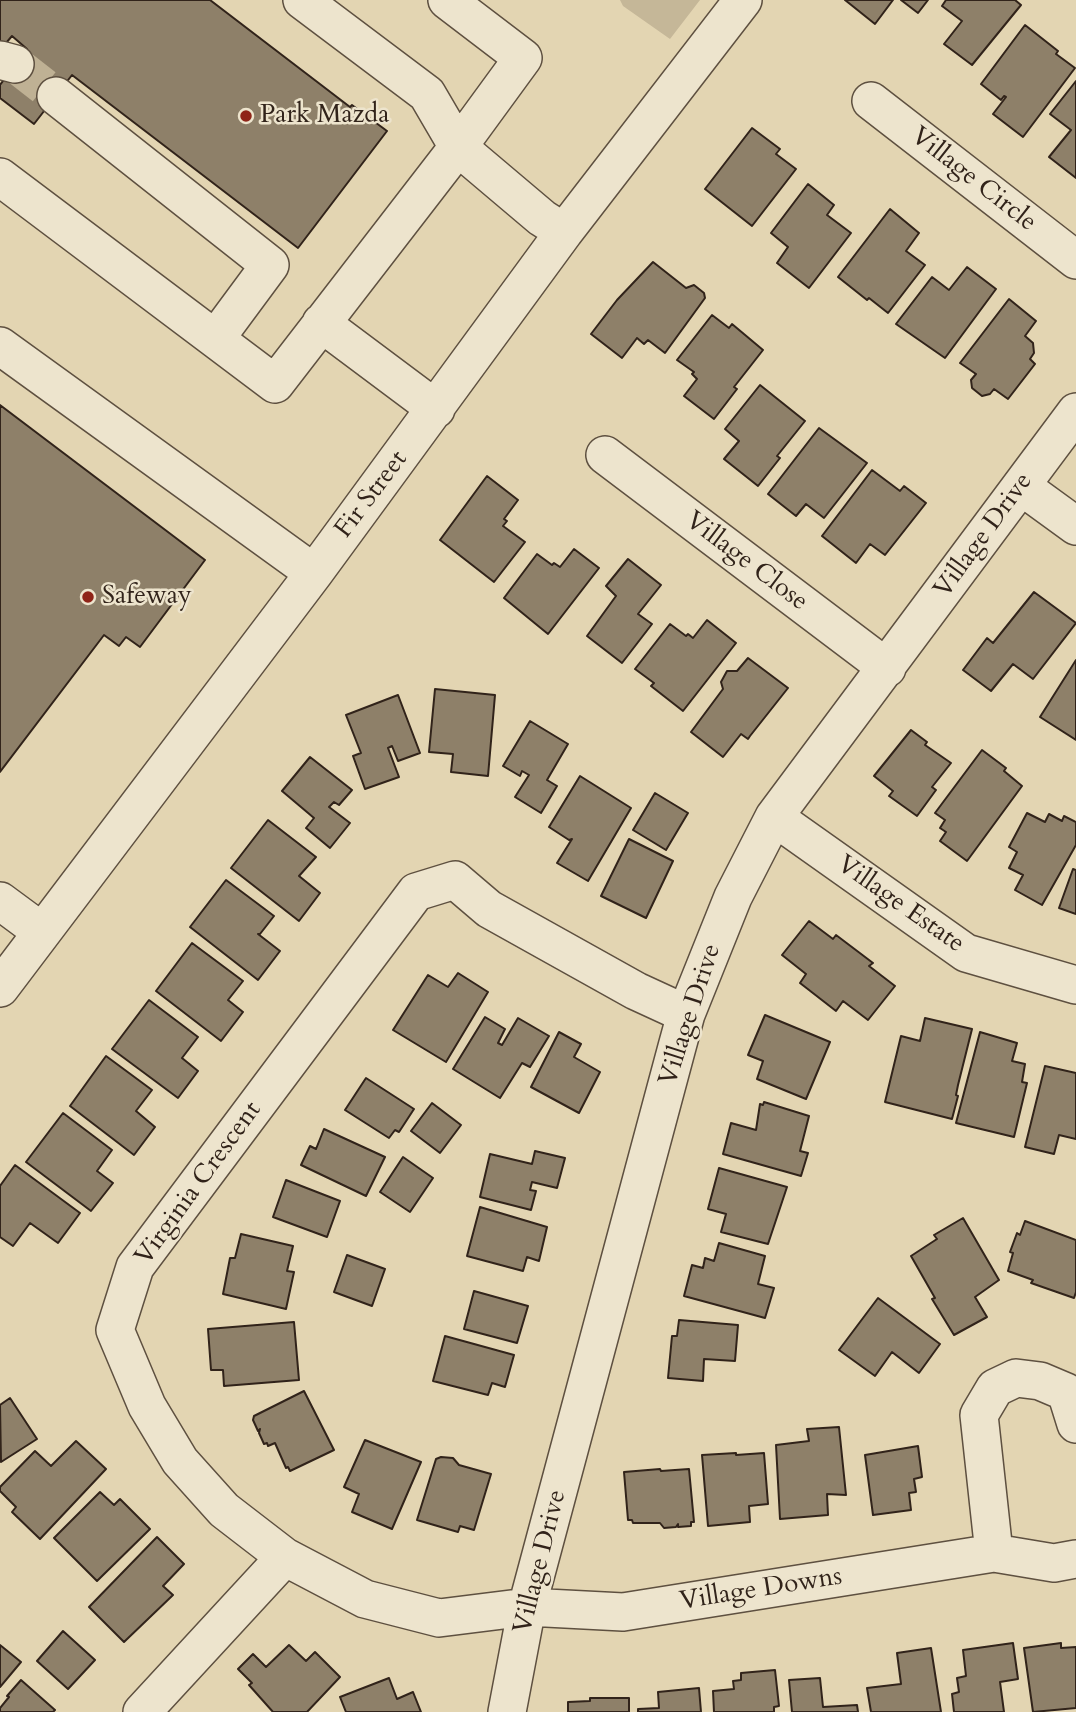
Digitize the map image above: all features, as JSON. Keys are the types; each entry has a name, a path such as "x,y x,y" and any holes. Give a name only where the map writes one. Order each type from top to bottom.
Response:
{"street":[{"path":"302,0 427,94 458,147 542,218 564,232"},
{"path":"0,177 275,384 458,147 523,58 447,0"},
{"name":"Fir Street","path":"0,988 314,573 564,232 743,0"},
{"path":"56,96 270,265 216,338"},
{"name":"Village Circle","path":"870,101 1076,260"},
{"path":"321,323 436,409"},
{"path":"0,346 314,573"},
{"name":"Village Drive","path":"507,1712 527,1607 686,1014 733,897 774,817 1076,412"},
{"name":"Village Close","path":"605,455 887,668"},
{"path":"1021,486 1076,526"},
{"name":"Village Estate","path":"774,817 966,953 1076,985"},
{"name":"Virginia Crescent","path":"527,1607 439,1618 365,1599 285,1557 224,1510 180,1461 147,1406 115,1330 135,1266 416,892 454,880 488,909 636,991 686,1014"},
{"path":"0,901 42,932"},
{"path":"994,1553 979,1415 995,1388 1016,1378 1040,1381 1066,1392 1076,1424"},
{"name":"Village Downs","path":"527,1607 623,1612 994,1553 1054,1563 1076,1559"},
{"path":"142,1712 285,1557"}],"shaded area":[{"path":"620,0 700,0 670,39 623,6"}],"building":[{"name":"Park Mazda","path":"0,0 210,0 350,107 352,105 387,131 298,248 72,75 34,124 0,98 0,85 27,49 12,36 0,50"},
{"path":"845,0 893,0 875,24"},
{"path":"901,0 928,0 918,13"},
{"path":"946,0 1015,0 1021,5 972,65 944,44 962,21 942,6"},
{"path":"1025,25 1075,68 1023,137 993,114 1006,97 1001,100 981,84"},
{"path":"1076,81 1076,178 1049,157 1071,130 1050,114"},
{"path":"752,128 780,149 776,154 796,169 752,226 705,189"},
{"path":"808,184 834,205 827,215 851,233 809,288 777,263 788,247 771,233"},
{"path":"890,209 919,233 906,251 925,265 888,313 838,277"},
{"path":"653,262 686,288 694,285 704,293 705,298 665,353 648,340 644,344 637,338 622,358 591,334 617,300"},
{"path":"967,267 996,289 945,358 896,324 932,277 949,290"},
{"path":"1009,299 1036,321 1025,336 1033,343 1034,353 1030,359 1035,364 1008,399 994,389 990,394 982,396 972,388 971,380 976,374 960,363"},
{"path":"712,315 729,328 732,324 763,350 734,387 737,389 714,419 684,396 697,379 692,374 694,372 677,360"},
{"path":"760,385 805,421 777,456 780,458 758,486 724,459 739,441 725,429"},
{"name":"Safeway","path":"0,405 205,560 140,647 126,637 119,646 104,635 0,772"},
{"path":"819,428 867,463 824,518 806,504 796,516 768,494"},
{"path":"872,470 900,491 904,486 926,503 885,555 870,544 856,563 822,536"},
{"path":"487,476 518,500 504,519 507,521 503,526 525,542 494,582 440,540"},
{"path":"574,549 599,568 548,634 504,598 537,554 552,565 554,563 560,567"},
{"path":"628,559 661,585 638,614 652,624 622,663 587,636 616,596 606,586"},
{"path":"1034,592 1076,623 1033,679 1013,664 991,691 963,670 987,638 993,643"},
{"path":"707,620 736,643 683,711 651,686 654,683 635,669 670,624 693,638"},
{"path":"748,658 788,688 748,739 741,734 723,757 691,732 723,689 721,682 727,671 737,671"},
{"path":"1076,660 1076,740 1040,717"},
{"path":"435,689 495,695 488,776 451,772 453,754 429,752"},
{"path":"398,695 420,753 398,761 392,746 388,748 399,777 365,789 353,756 361,753 346,715"},
{"path":"530,721 568,744 547,780 557,786 541,813 515,797 529,775 522,771 520,776 503,766"},
{"path":"911,730 927,742 925,745 951,763 932,787 936,790 917,816 889,796 893,791 874,776"},
{"path":"982,750 1006,768 1004,771 1022,786 967,861 940,841 946,832 940,828 945,820 935,813"},
{"path":"310,757 352,790 339,805 334,802 329,807 350,823 330,848 306,828 314,818 282,791"},
{"path":"580,776 631,808 588,881 557,863 572,839 569,840 549,827"},
{"path":"655,793 688,813 666,850 633,830"},
{"path":"1027,813 1045,822 1049,814 1062,821 1064,816 1076,822 1076,845 1042,905 1015,890 1023,875 1009,868 1017,852 1009,847"},
{"path":"268,820 316,857 299,876 320,893 299,921 231,868"},
{"path":"629,839 673,861 646,918 601,896"},
{"path":"1073,869 1076,870 1076,914 1059,908"},
{"path":"226,880 274,916 258,934 280,951 258,980 190,927"},
{"path":"809,921 833,939 836,935 873,963 869,966 895,986 868,1020 843,1001 836,1011 800,983 806,974 782,955"},
{"path":"192,943 243,981 228,1000 243,1012 221,1041 156,991"},
{"path":"458,973 488,992 446,1062 393,1030 428,975 448,987"},
{"path":"149,1000 198,1037 182,1058 198,1071 178,1098 112,1049"},
{"path":"765,1015 830,1042 806,1099 757,1079 763,1061 748,1055"},
{"path":"485,1017 505,1029 498,1043 502,1045 518,1018 549,1036 530,1067 522,1063 500,1098 453,1069"},
{"path":"925,1018 972,1029 952,1119 885,1102 901,1036 920,1041"},
{"path":"559,1032 581,1044 574,1057 600,1072 579,1113 531,1087"},
{"path":"980,1032 1017,1043 1012,1061 1025,1064 1022,1082 1027,1083 1014,1137 956,1123"},
{"path":"106,1056 152,1090 136,1111 155,1127 134,1155 70,1106"},
{"path":"1045,1066 1076,1073 1076,1139 1059,1135 1054,1154 1025,1147"},
{"path":"366,1078 414,1109 399,1132 395,1130 389,1138 345,1110"},
{"path":"764,1102 809,1116 800,1151 808,1153 801,1176 723,1154 731,1123 756,1130 760,1104 763,1105"},
{"path":"432,1103 461,1125 440,1153 411,1131"},
{"path":"63,1113 112,1150 97,1171 113,1183 91,1211 26,1162"},
{"path":"324,1129 385,1157 366,1196 301,1165 310,1146 316,1149"},
{"path":"535,1151 565,1158 557,1188 532,1182 530,1190 536,1191 531,1210 480,1197 490,1154 532,1164"},
{"path":"403,1157 433,1178 410,1212 380,1192"},
{"path":"15,1165 80,1213 58,1243 30,1223 13,1246 0,1237 0,1186"},
{"path":"719,1168 787,1187 768,1244 721,1232 726,1214 708,1209"},
{"path":"286,1180 340,1201 327,1237 273,1217"},
{"path":"480,1207 547,1227 539,1261 527,1257 523,1271 467,1256"},
{"path":"963,1218 999,1280 975,1297 987,1317 954,1335 932,1299 935,1298 911,1256 937,1239 934,1235"},
{"path":"1025,1221 1076,1240 1074,1298 1031,1283 1033,1280 1008,1271 1013,1253 1010,1252"},
{"path":"241,1234 293,1246 287,1271 294,1272 286,1309 223,1294 230,1258 235,1258"},
{"path":"719,1243 765,1256 758,1284 774,1288 765,1318 684,1296 692,1265 703,1268 705,1258 714,1261"},
{"path":"347,1255 385,1269 372,1306 334,1292"},
{"path":"474,1291 528,1306 517,1343 464,1329"},
{"path":"878,1298 940,1344 919,1373 892,1352 875,1376 839,1350"},
{"path":"679,1320 738,1325 735,1361 704,1359 703,1381 668,1378 672,1336 677,1336"},
{"path":"294,1322 299,1380 224,1386 223,1370 211,1370 208,1329"},
{"path":"445,1336 514,1355 505,1387 492,1383 488,1395 433,1381"},
{"path":"304,1391 334,1450 290,1471 286,1468 275,1443 268,1446 267,1443 264,1444 260,1429 258,1431 253,1420 254,1416"},
{"path":"10,1398 37,1439 1,1462 0,1405"},
{"path":"839,1427 846,1495 827,1494 828,1515 780,1519 776,1445 809,1441 807,1429"},
{"path":"365,1440 421,1462 392,1529 352,1512 359,1494 344,1487"},
{"path":"76,1441 106,1469 40,1539 12,1512 16,1507 0,1491 0,1487 35,1451 51,1466"},
{"path":"918,1446 922,1477 914,1479 916,1492 909,1493 911,1510 873,1515 865,1455"},
{"path":"764,1453 768,1504 749,1506 750,1522 708,1526 702,1455"},
{"path":"453,1458 459,1465 491,1474 474,1530 460,1526 458,1532 417,1520 436,1459"},
{"path":"689,1469 694,1522 691,1522 691,1526 678,1527 678,1524 676,1527 664,1528 660,1523 633,1523 628,1520 624,1472"},
{"path":"100,1492 114,1505 120,1499 150,1529 97,1581 54,1538"},
{"path":"157,1537 184,1564 163,1586 173,1595 124,1642 89,1607"},
{"path":"63,1631 95,1660 68,1689 37,1661"},
{"path":"1013,1643 1018,1679 1000,1682 1004,1712 954,1712 952,1694 959,1692 957,1678 966,1676 963,1650"},
{"path":"1061,1643 1061,1648 1076,1647 1076,1708 1033,1712 1024,1648"},
{"path":"0,1645 21,1662 0,1687"},
{"path":"289,1645 306,1661 315,1652 340,1677 307,1712 273,1712 238,1669 253,1654 266,1667"},
{"path":"931,1648 941,1712 871,1712 867,1688 901,1684 897,1653"},
{"path":"775,1670 779,1706 774,1707 774,1712 714,1712 713,1691 734,1689 733,1681 741,1680 741,1673"},
{"path":"389,1678 397,1699 413,1692 421,1712 346,1712 340,1697"},
{"path":"820,1678 823,1707 857,1705 858,1712 792,1712 789,1680"},
{"path":"21,1680 55,1710 0,1712 9,1697 7,1696"},
{"path":"699,1688 701,1712 638,1712 638,1709 659,1708 658,1692"},
{"path":"590,1698 629,1698 629,1712 568,1712 568,1702 590,1701"}],"tunnel":[{"path":"15,64 56,96"}],"place":[{"name":"Park Mazda","path":"246,116"},
{"name":"Safeway","path":"88,597"}]}
